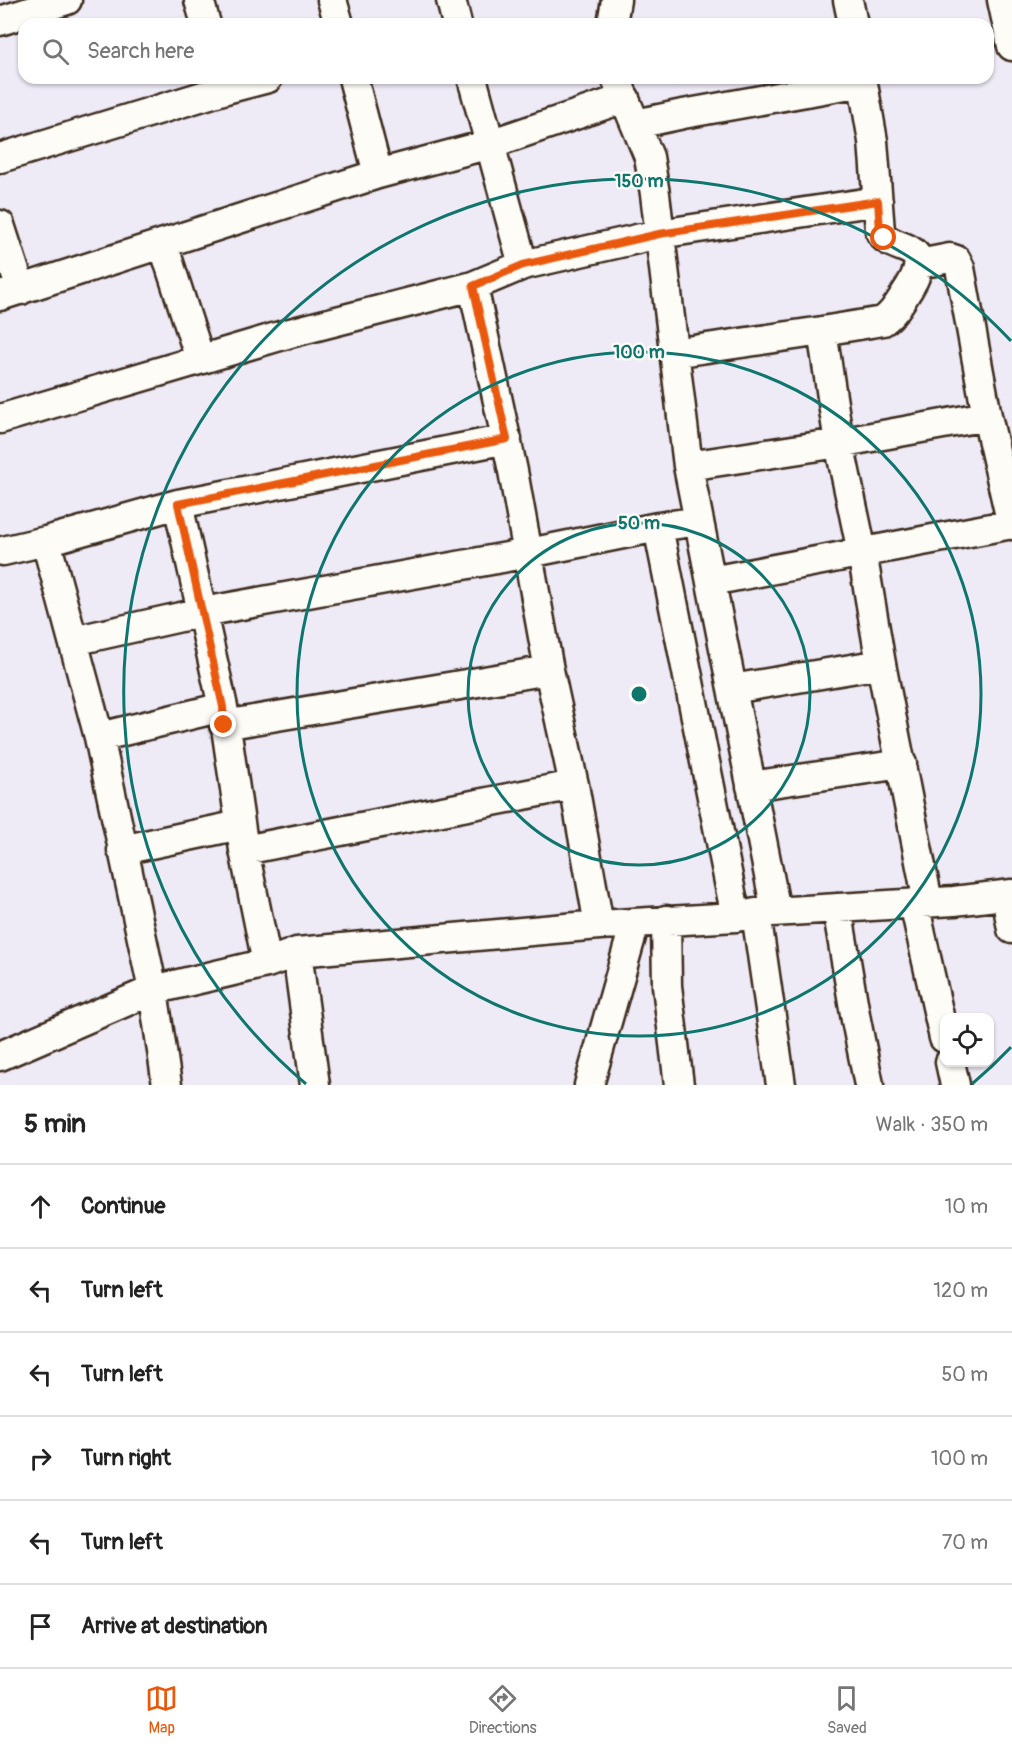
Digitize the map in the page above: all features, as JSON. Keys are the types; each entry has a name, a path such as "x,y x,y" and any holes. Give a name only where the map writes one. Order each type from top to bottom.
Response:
{"street":[{"path":"0,21 67,0"},
{"path":"199,0 204,18"},
{"path":"332,0 337,18"},
{"path":"451,0 456,18"},
{"path":"613,18 616,0"},
{"path":"848,0 852,18"},
{"path":"1002,0 1012,46"},
{"path":"0,158 221,84"},
{"path":"355,84 378,174"},
{"path":"474,84 523,265"},
{"path":"636,124 841,84"},
{"path":"674,353 883,321 891,316 913,281 919,264 913,253 881,235 873,141 863,84"},
{"path":"0,225 10,293 378,174 489,144 621,88 649,157 688,466 751,786 756,914"},
{"path":"0,419 290,333 473,286 523,265 659,234 878,201"},
{"path":"164,244 200,359"},
{"path":"711,581 1012,524 987,416 960,268 956,260 950,258 919,264"},
{"path":"473,286 507,439 599,925"},
{"path":"822,330 838,443 902,764 921,903 941,1013"},
{"path":"688,466 838,443 987,416"},
{"path":"3,551 178,504 507,439"},
{"path":"178,504 224,716 242,837 267,963"},
{"path":"73,641 203,612 699,521"},
{"path":"658,527 756,914 781,1085"},
{"path":"46,541 99,737 153,990 166,1085"},
{"path":"732,689 881,664"},
{"path":"99,737 224,716 549,670"},
{"path":"751,786 902,764"},
{"path":"122,850 242,837 574,785"},
{"path":"0,1056 153,990 267,963 297,952 599,925 921,903 1009,894 1012,929"},
{"path":"837,908 869,1085"},
{"path":"666,920 667,986 679,1085"},
{"path":"589,1085 635,923"},
{"path":"297,952 315,1085"},
{"path":"951,1067 955,1085"}],"route":[{"path":"224,725 223,707 178,504 507,439 473,286 523,265 659,234 878,201 880,231 884,238"}]}
